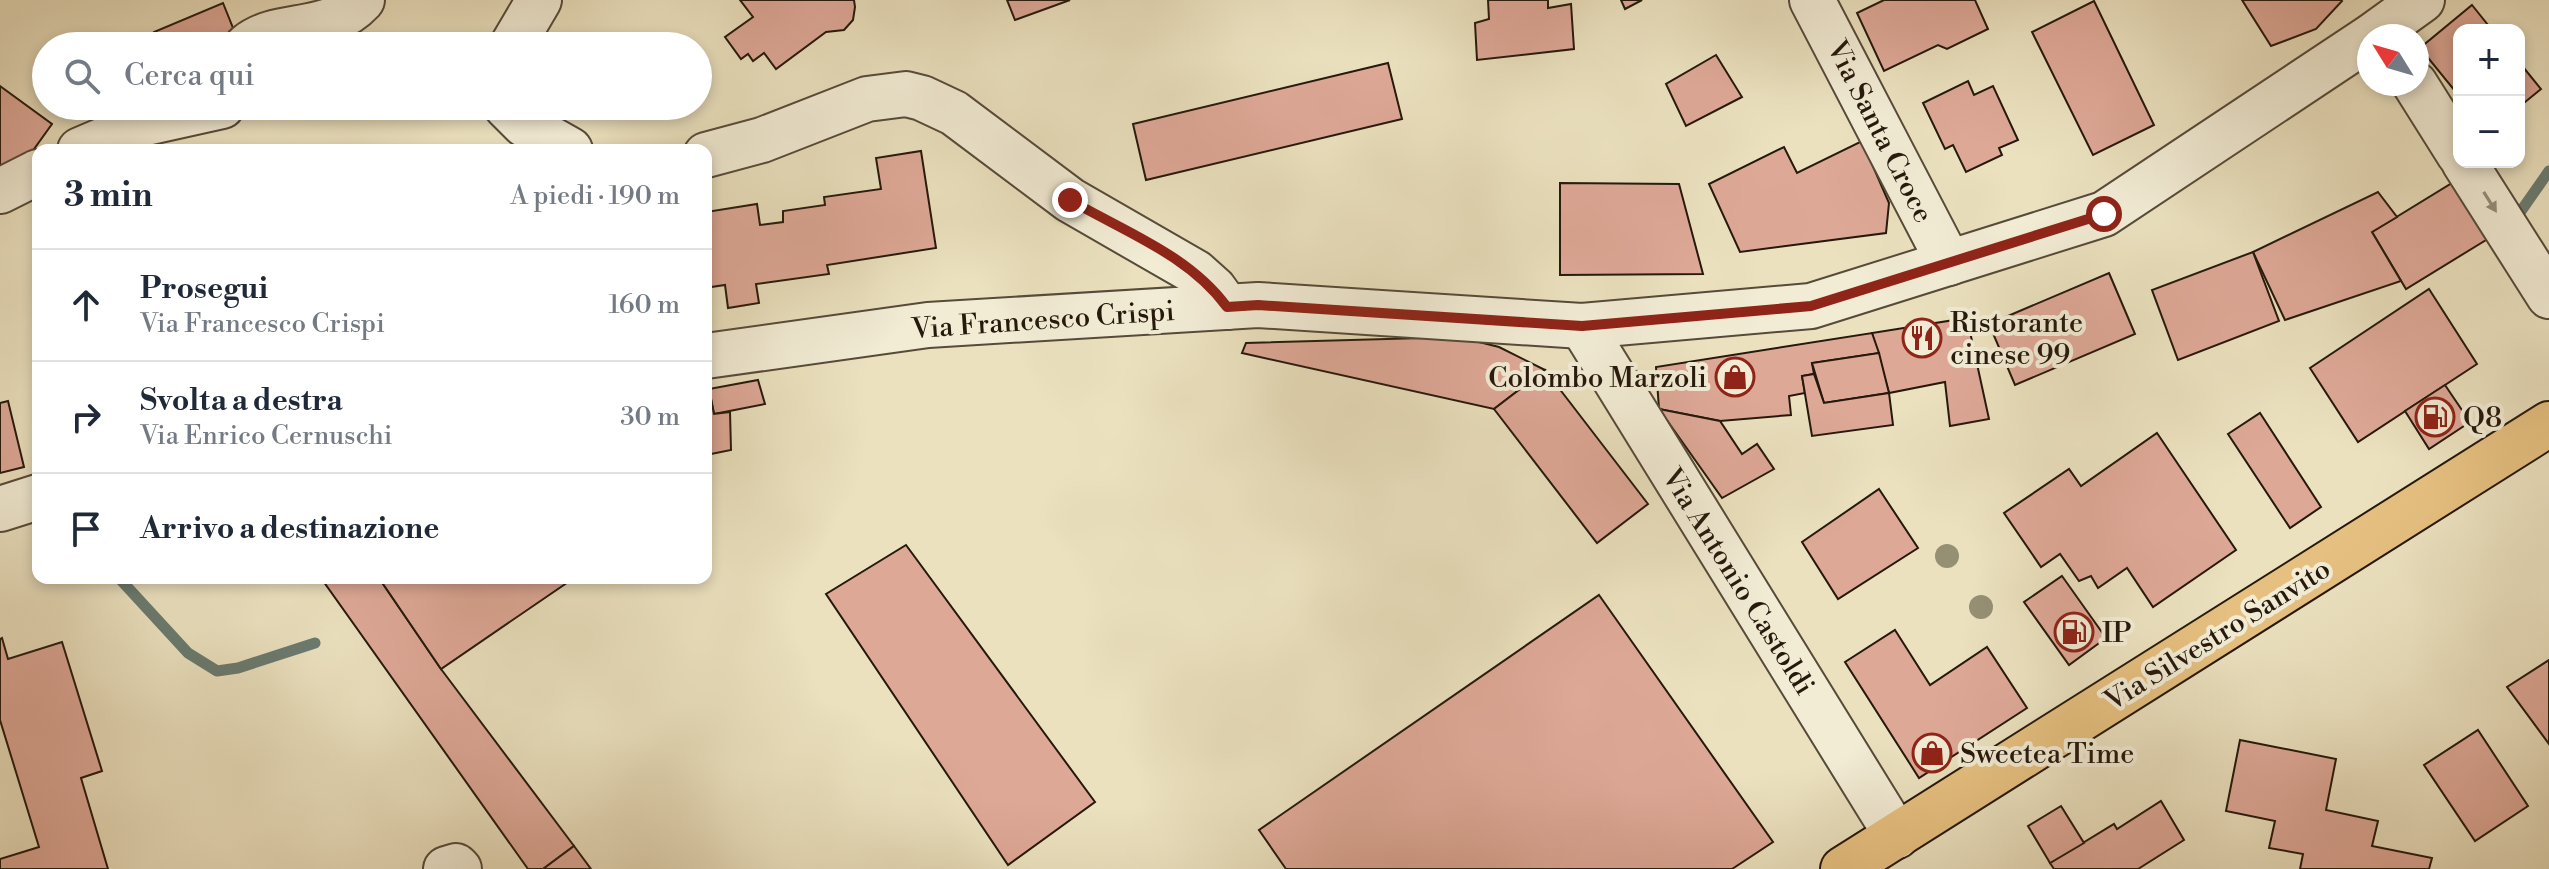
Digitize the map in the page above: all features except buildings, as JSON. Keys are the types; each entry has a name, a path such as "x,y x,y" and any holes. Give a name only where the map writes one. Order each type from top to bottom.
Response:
{"main road":[{"name":"Via Silvestro Sanvito","path":"1843,869 2549,424"}],"street":[{"path":"281,32 326,23 344,15 362,0"},
{"path":"520,32 539,0"},
{"name":"Via Santa Croce","path":"1812,0 1949,263"},
{"name":"Via Francesco Crispi","path":"2374,24 2422,0"},
{"name":"Via Francesco Crispi","path":"712,355 928,325 1258,305 1582,326 1811,306 2104,214 2357,36"},
{"path":"712,153 762,140 867,99 906,94 922,98 954,113 1070,200 1195,272 1214,289 1227,307"},
{"path":"2423,96 2453,144"},
{"path":"94,144 141,124 159,120"},
{"path":"520,120 559,144"},
{"path":"2468,168 2549,296"},
{"path":"0,191 32,175"},
{"name":"Via Antonio Castoldi","path":"1582,326 1897,836"},
{"path":"0,509 32,499"}],"waterway":[{"path":"2514,221 2549,171"},
{"path":"125,584 188,653 217,671 238,668 315,643"}],"place":[{"name":"Ristorante cinese 99","path":"1922,338"},
{"name":"Colombo Marzoli","path":"1735,377"},
{"name":"Q8","path":"2435,417"},
{"name":"IP","path":"2074,632"},
{"name":"Sweetea Time","path":"1932,753"}],"route":[{"path":"1070,200 1195,272 1214,289 1227,307 1258,305 1582,326 1811,306 2104,214"}]}
